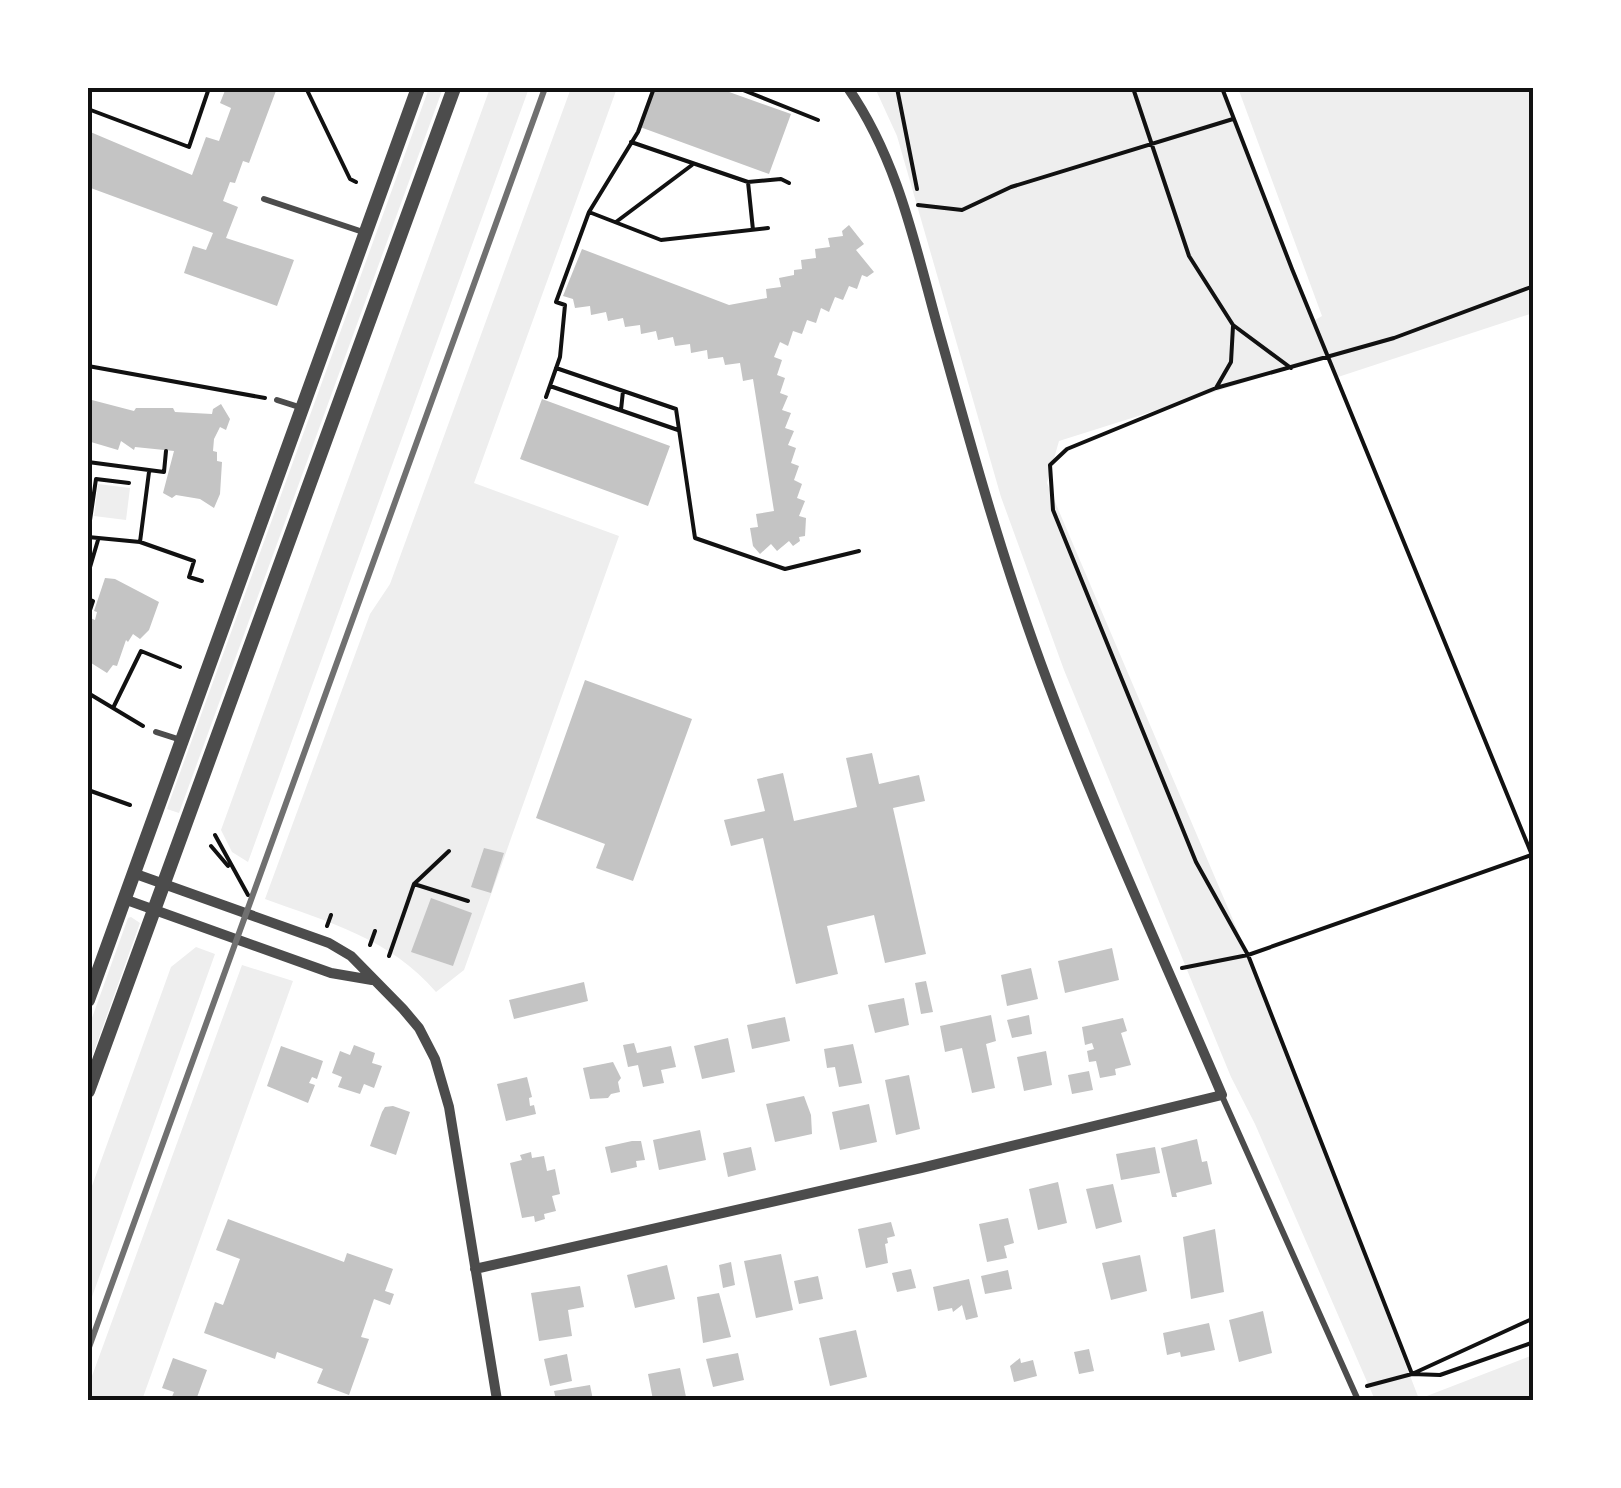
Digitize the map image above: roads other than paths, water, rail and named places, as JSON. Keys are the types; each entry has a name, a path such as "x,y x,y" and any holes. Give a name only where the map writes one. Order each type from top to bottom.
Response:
{"street":[{"path":"88,1000 418,88"},
{"path":"88,1091 454,88"},
{"path":"475,1269 1222,1095 1084,772 1021,608 982,488 904,204 884,150 848,88"},
{"path":"133,873 329,944 351,956 418,1028 435,1060 449,1107 496,1400"},
{"path":"124,899 330,973 372,980"}],"lane":[{"path":"264,199 365,233"},
{"path":"277,400 302,408"},
{"path":"156,732 182,740"},
{"path":"1222,1095 1358,1400"}],"railway":[{"path":"88,1350 545,88"}]}
